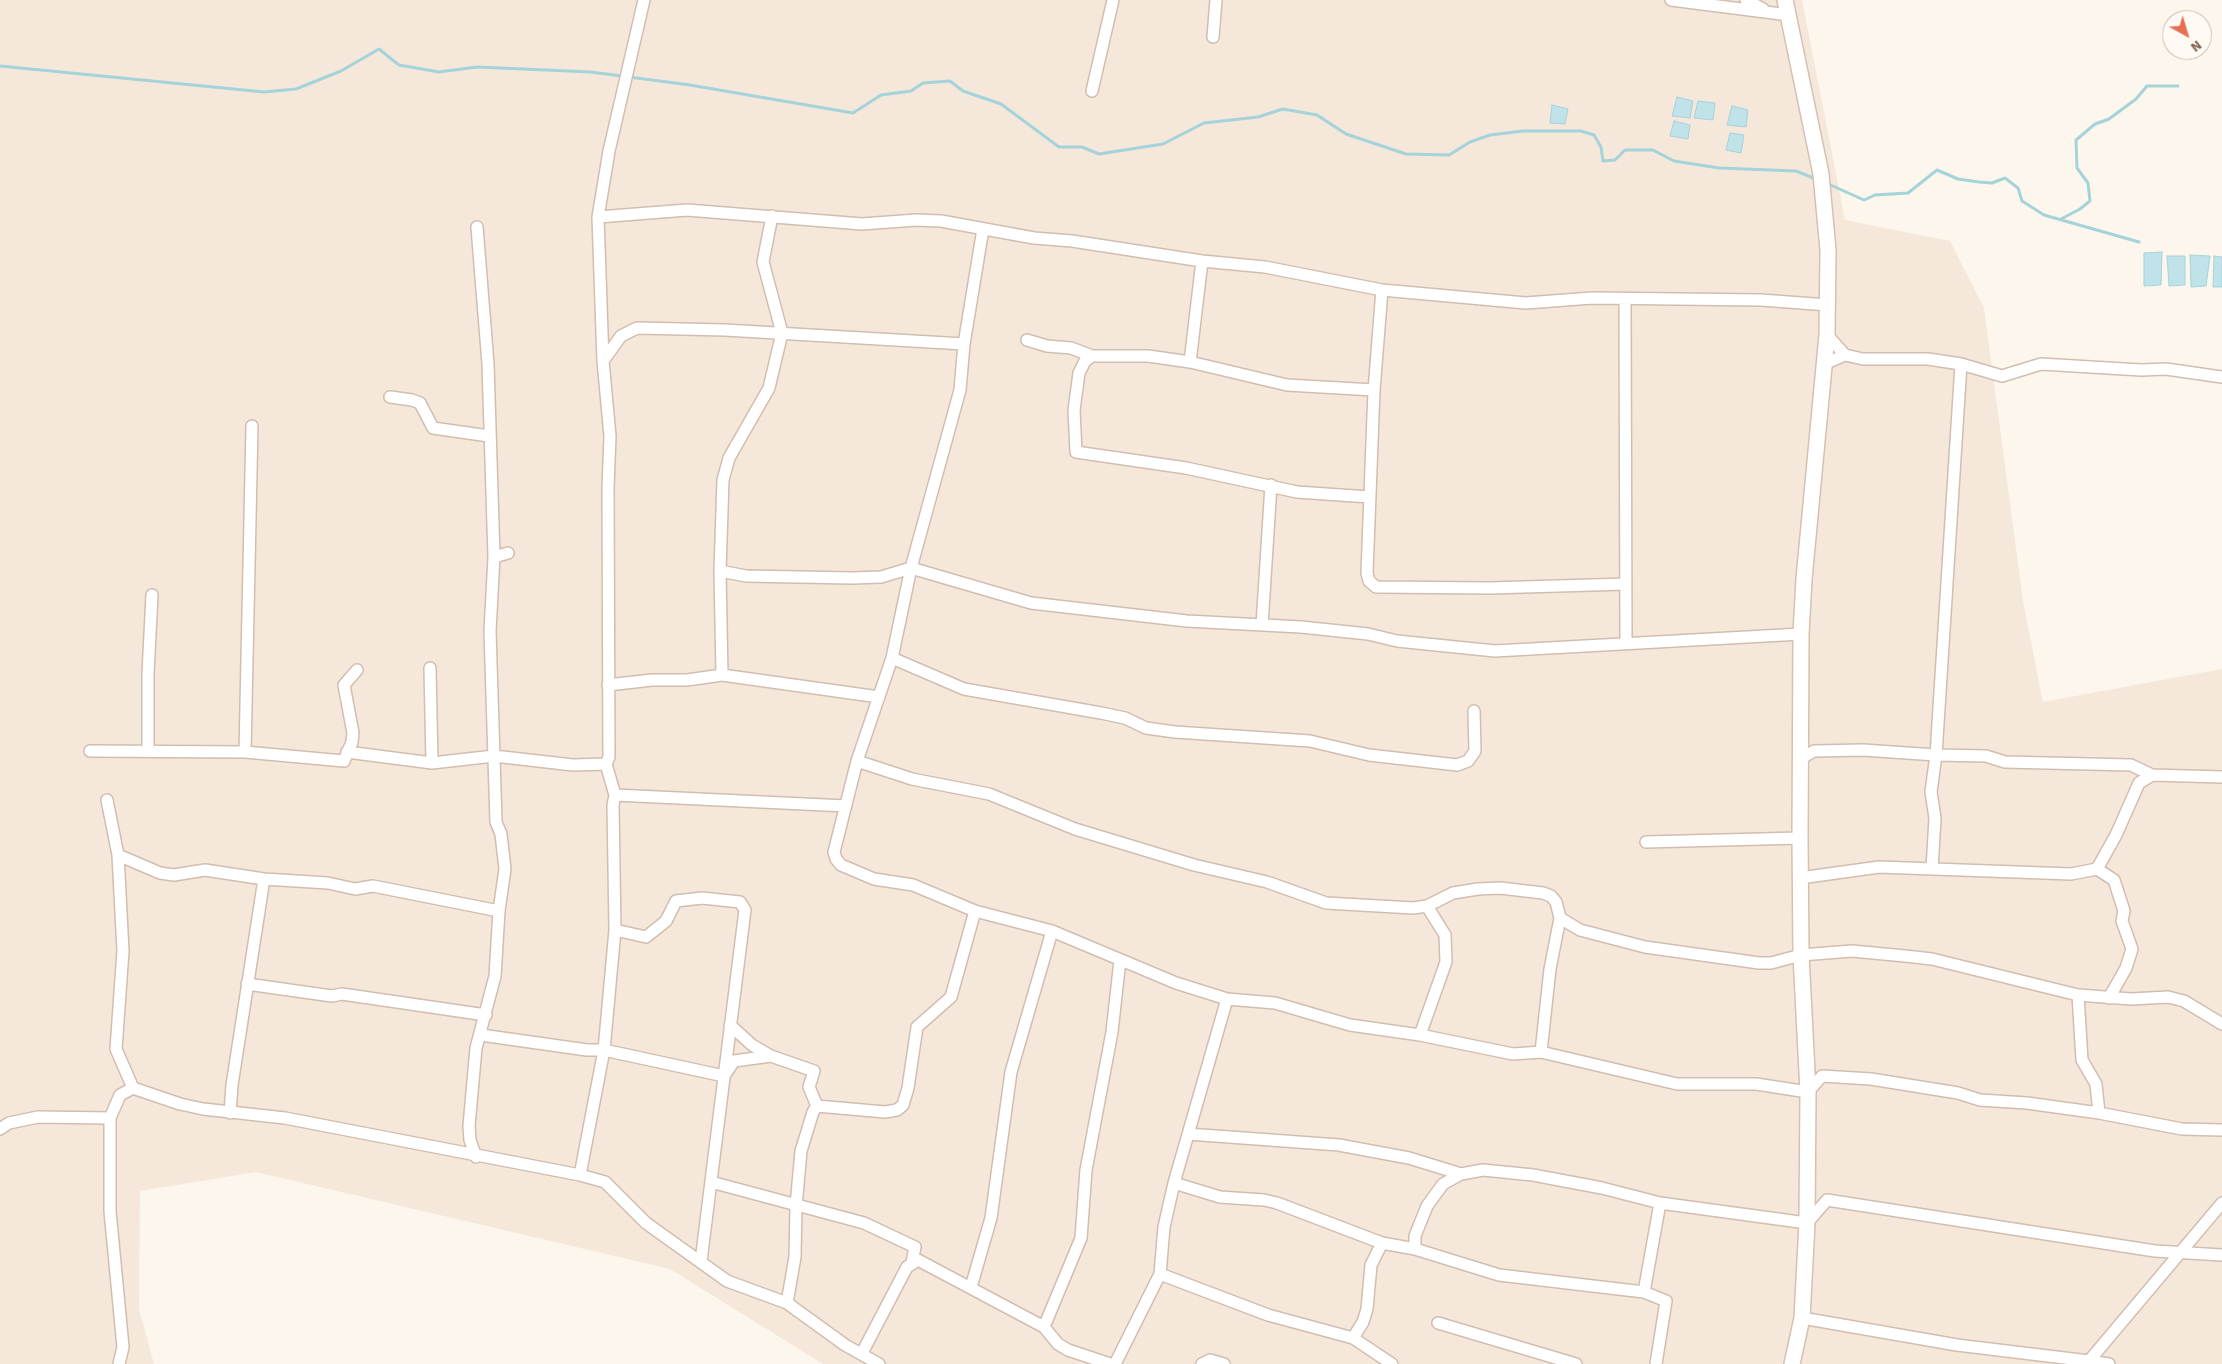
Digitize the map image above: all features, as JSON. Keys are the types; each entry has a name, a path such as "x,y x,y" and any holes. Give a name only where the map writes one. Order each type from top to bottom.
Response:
{"main road":[{"path":"1785,0 1823,191 1828,250 1827,335 1804,579 1801,634 1800,878 1808,1092 1807,1223 1802,1318 1792,1364"}],"street":[{"path":"580,1175 604,1050 615,930 613,805 615,795 606,764 608,757 610,436 603,361 598,217 613,132 644,0"},
{"path":"1092,91 1113,0"},
{"path":"1213,37 1216,0"},
{"path":"1670,0 1789,15"},
{"path":"1746,0 1771,13"},
{"path":"598,217 687,210 862,224 940,220 1034,238 1072,241 1202,261 1265,267 1382,290 1526,303 1592,298 1761,300 1828,306"},
{"path":"722,675 720,571 725,473 729,458 769,388 782,333 763,262 772,216"},
{"path":"476,1157 470,1140 469,1126 476,1048 486,1015 494,976 498,912 505,870 501,834 496,822 490,631 494,557 488,364 477,227"},
{"path":"983,228 964,344 960,390 911,568 892,658 857,761 834,852 836,859 841,865 874,879 913,885 976,910 1052,931 1176,983 1227,999 1275,1003 1350,1026 1420,1035 1513,1054 1541,1052 1677,1084 1756,1084 1808,1092 1822,1076 1871,1079 1958,1093 1980,1100 2027,1103 2099,1113 2182,1129 2222,1130"},
{"path":"1190,362 1202,261"},
{"path":"1382,290 1374,390 1369,497 1367,573 1369,581 1376,587 1490,588 1626,584"},
{"path":"1625,299 1626,643"},
{"path":"603,361 621,336 637,328 782,333 964,344"},
{"path":"1827,335 1845,355"},
{"path":"1027,340 1047,346 1071,348 1092,356 1148,356 1190,362 1287,385 1374,390"},
{"path":"1824,364 1845,355 1872,360 1928,359 1961,364 2002,376 2041,364 2141,370 2166,369 2222,377"},
{"path":"1092,356 1085,361 1080,372 1074,410 1076,452 1180,467 1297,492 1369,497"},
{"path":"1932,869 1935,818 1931,792 1936,755 1961,364"},
{"path":"390,398 412,400 420,403 433,428 489,436"},
{"path":"245,752 252,426"},
{"path":"1262,625 1271,486"},
{"path":"494,557 508,553"},
{"path":"720,571 746,576 881,578 911,568 1031,603 1187,621 1358,633 1397,641 1495,651 1801,634"},
{"path":"148,750 148,673 152,595"},
{"path":"892,658 964,689 1125,718 1146,728 1175,732 1310,741 1370,755 1457,765 1468,762 1475,751 1474,711"},
{"path":"430,668 432,763"},
{"path":"90,751 245,752 344,761 353,733 344,685 357,670"},
{"path":"608,685 652,680 687,680 722,675 879,697"},
{"path":"1800,758 1814,751 1863,750 1986,756 2005,762 2131,766 2152,775 2222,778"},
{"path":"347,752 432,763 494,756 573,765 606,764"},
{"path":"857,761 912,779 989,794 1074,829 1194,865 1267,882 1326,903 1346,906 1427,906 1453,893 1500,888 1551,896 1556,902 1560,918 1550,969 1541,1052"},
{"path":"2097,869 2116,836 2139,783 2152,775"},
{"path":"615,795 846,806"},
{"path":"107,800 118,855 124,951 116,1049 133,1088"},
{"path":"1646,842 1800,838"},
{"path":"118,855 160,873 174,875 205,870 264,879 328,882 355,889 373,886 498,912"},
{"path":"1800,878 1880,867 2071,874 2097,869 2114,880 2124,911 2122,921 2132,949 2126,968 2109,998"},
{"path":"230,1114 247,984 264,879"},
{"path":"615,930 646,937 666,921 676,901 702,898 740,902 744,910 701,1262"},
{"path":"1420,1035 1446,962 1445,935 1427,906"},
{"path":"817,1106 885,1112 897,1110 903,1104 908,1088 917,1027 951,997 976,910"},
{"path":"1560,918 1580,930 1646,948 1759,963 1771,963 1802,955 1852,951 1932,959 2078,995 2109,998 2168,998 2184,1001 2222,1024"},
{"path":"971,1287 992,1210 1011,1072 1052,931"},
{"path":"1044,1327 1081,1238 1086,1170 1112,1032 1120,960"},
{"path":"247,984 332,996 342,994 486,1015"},
{"path":"2078,995 2082,1060 2096,1084 2099,1113"},
{"path":"1115,1364 1160,1274 1164,1227 1174,1182 1227,999"},
{"path":"730,1025 752,1044 771,1056 814,1071 809,1087 817,1106 810,1120 801,1151 796,1206 795,1257 787,1304"},
{"path":"481,1035 587,1050 604,1050 724,1076"},
{"path":"724,1076 734,1061 771,1056"},
{"path":"119,1364 123,1347 110,1211 110,1118 120,1095 133,1088 180,1104 230,1114 285,1118 476,1157 580,1175 605,1182 646,1223 727,1280 787,1304 845,1345 879,1364"},
{"path":"0,1129 8,1123 38,1117 110,1118"},
{"path":"1188,1134 1339,1145 1409,1158 1461,1174"},
{"path":"1416,1249 1415,1236 1427,1206 1443,1184 1461,1174 1483,1170 1533,1175 1602,1188 1660,1203 1807,1223 1827,1200 2155,1251 2222,1255"},
{"path":"711,1182 864,1224 915,1247 912,1262"},
{"path":"1174,1182 1220,1197 1264,1200 1277,1203 1382,1243 1416,1249 1512,1278 1644,1292 1666,1301 1656,1364"},
{"path":"1644,1292 1660,1203"},
{"path":"2089,1361 2182,1253 2222,1203"},
{"path":"1353,1338 1363,1322 1371,1265 1382,1243"},
{"path":"862,1353 906,1267 918,1260 1044,1327 1058,1344 1110,1364"},
{"path":"1160,1274 1268,1315 1353,1338 1392,1364"},
{"path":"1802,1318 1957,1345 2109,1364"},
{"path":"1438,1323 1576,1364"},
{"path":"1202,1364 1210,1360 1224,1364"}],"shaded area":[{"path":"0,0 1802,0 1845,220 1950,241 1984,308 2023,601 2043,702 2222,669 2222,1364 823,1364 670,1269 256,1172 140,1191 139,1309 154,1364 0,1364"}],"water":[{"path":"1677,97 1693,101 1690,118 1672,116"},
{"path":"1698,101 1715,103 1713,120 1694,118"},
{"path":"1552,105 1568,109 1565,124 1550,123"},
{"path":"1732,106 1748,110 1746,127 1727,125"},
{"path":"1674,121 1690,125 1688,139 1670,136"},
{"path":"1730,133 1744,135 1741,153 1726,150"},
{"path":"2162,252 2161,285 2144,286 2144,253"},
{"path":"2190,255 2210,256 2206,286 2191,287"},
{"path":"2167,256 2185,256 2185,285 2169,286"},
{"path":"2214,256 2222,257 2222,287 2213,287"}],"waterway":[{"path":"0,66 264,92 296,89 341,71 379,49 399,65 439,72 477,67 591,72 690,85 853,113 881,95 911,91 923,83 950,81 963,91 1001,104 1059,147 1082,147 1099,154 1163,144 1204,123 1258,117 1283,109 1317,115 1346,134 1406,154 1449,155 1470,142 1490,135 1523,131 1581,131 1594,135 1601,147 1603,161 1615,160 1625,150 1653,150 1674,161 1719,168 1796,171 1816,179"},
{"path":"2061,219 2080,209 2090,201 2088,183 2077,168 2076,140 2095,124 2109,119 2136,99 2147,86 2178,86"},
{"path":"1826,183 1864,200 1875,195 1908,193 1937,170 1958,179 1979,182 1992,183 2005,178 2018,188 2022,201 2044,215 2139,242"}]}
